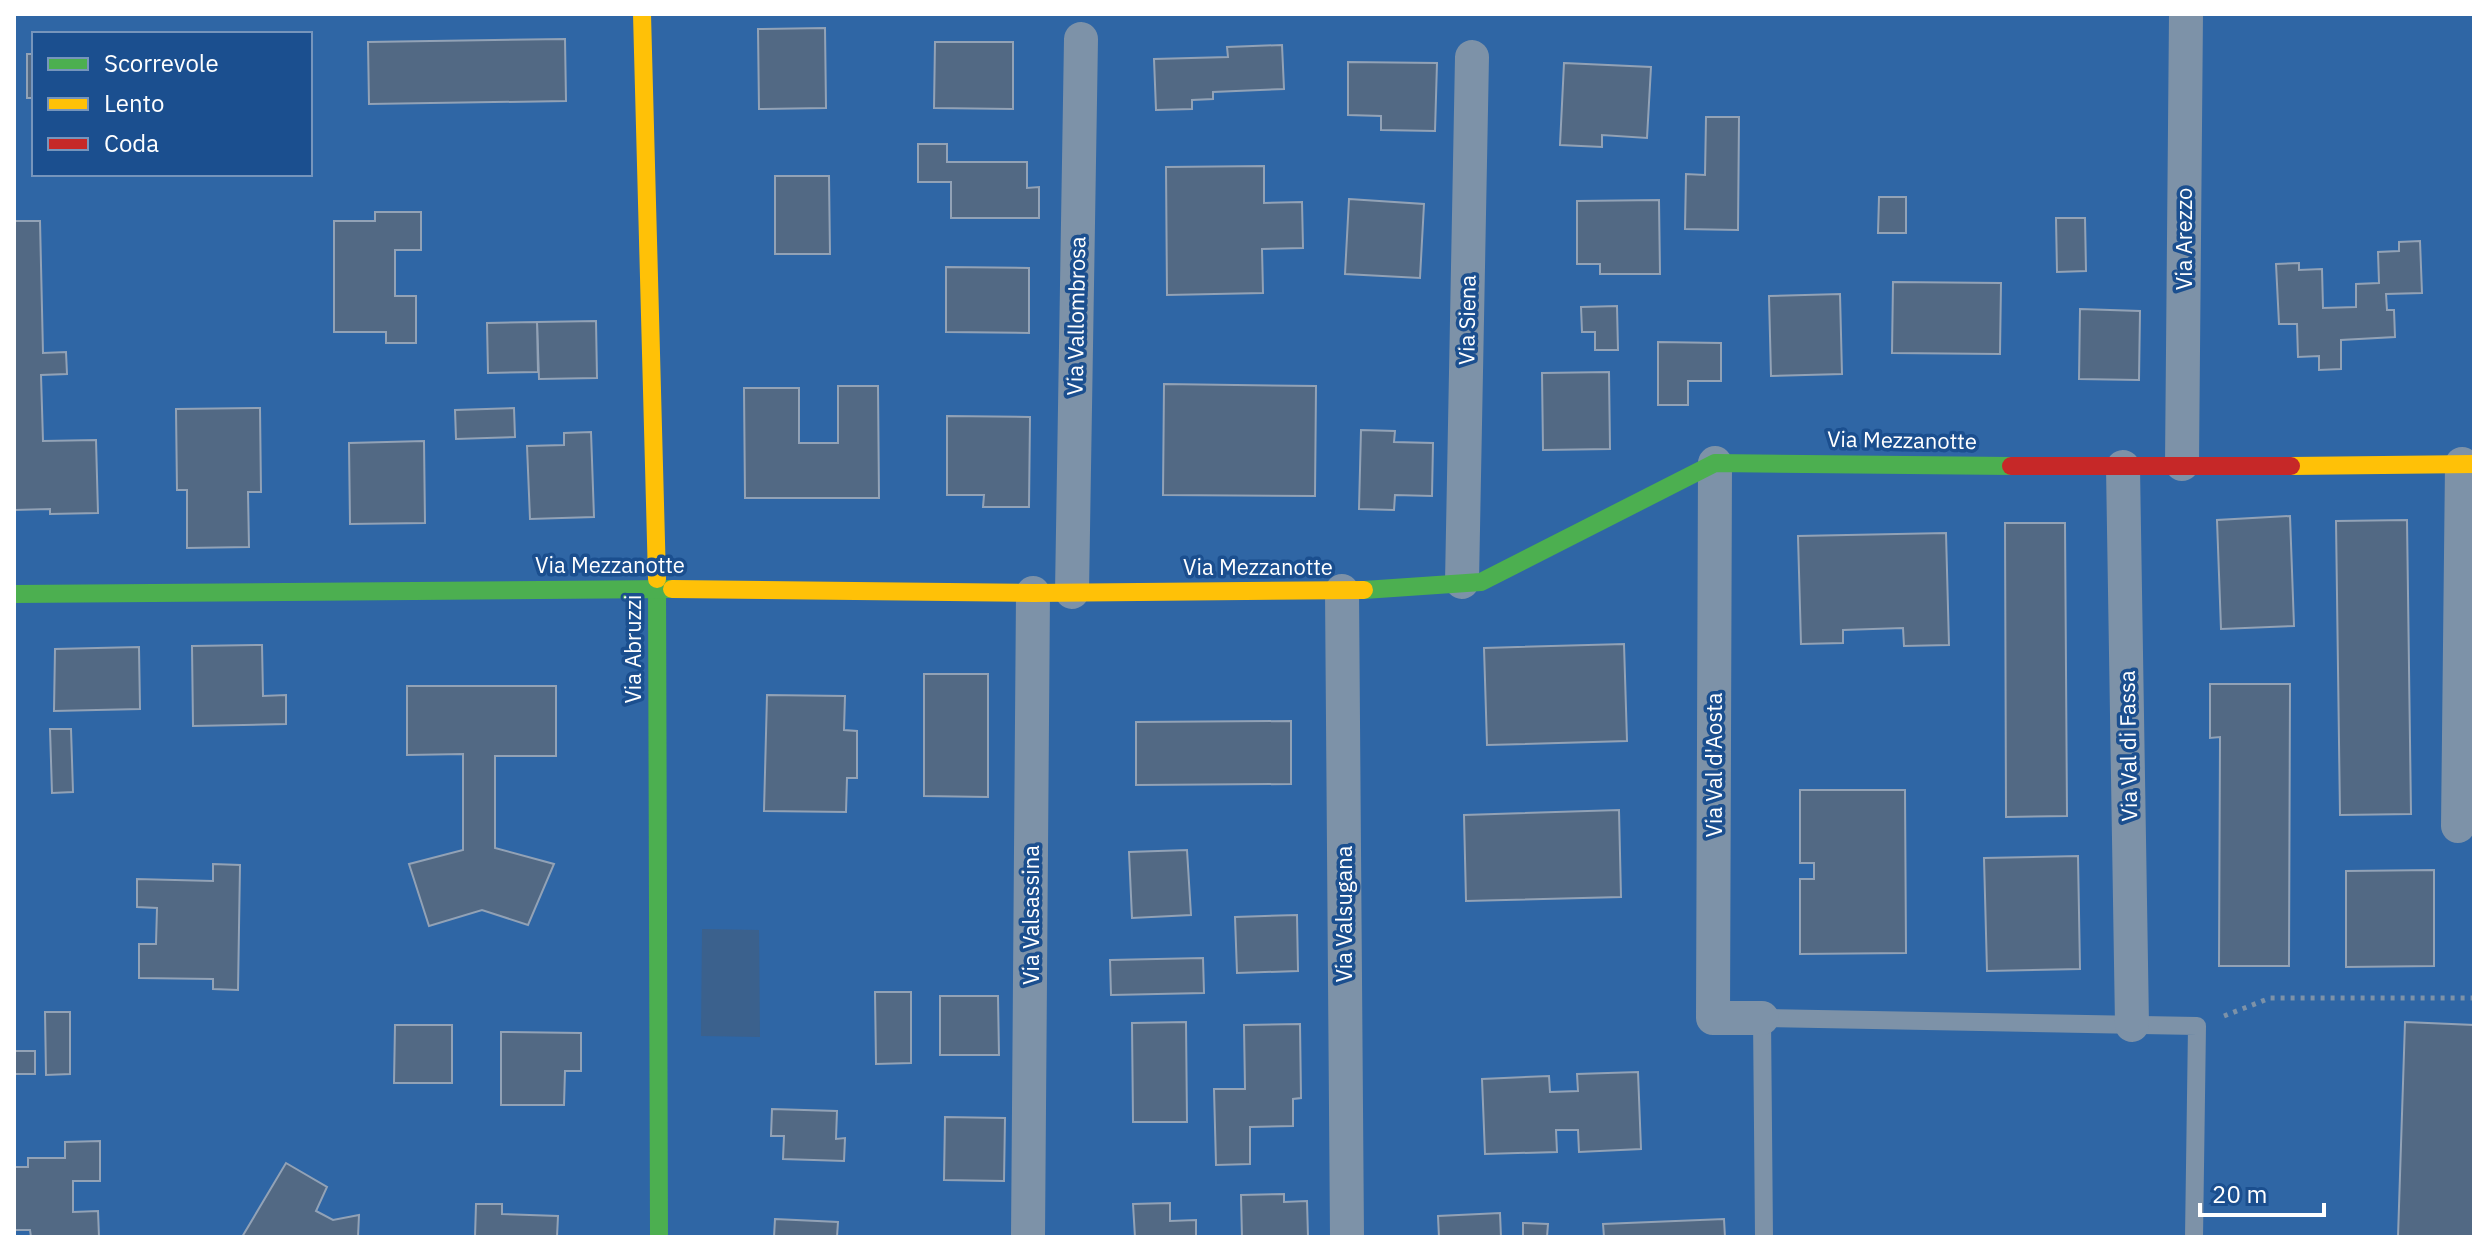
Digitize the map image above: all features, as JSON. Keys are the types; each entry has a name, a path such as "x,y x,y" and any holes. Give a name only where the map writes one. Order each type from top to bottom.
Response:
{"street":[{"name":"Via Abruzzi","path":"642,14 657,589 659,1237"},
{"name":"Via Arezzo","path":"2182,464 2186,14"},
{"name":"Via Vallombrosa","path":"1072,592 1081,39"},
{"name":"Via Siena","path":"1462,582 1472,57"},
{"name":"Via Mezzanotte","path":"14,594 657,589 1033,593 1342,591 1481,582 1715,463 2123,467 2182,464 2468,464"},
{"name":"Via Val d'Aosta","path":"1715,463 1713,1018 1762,1018"},
{"path":"2458,826 2468,464"},
{"name":"Via Val di Fassa","path":"2123,467 2132,1025"},
{"name":"Via Valsugana","path":"1342,591 1347,1237"},
{"name":"Via Valsassina","path":"1028,1237 1033,593"}],"lane":[{"path":"1764,1237 1762,1018 2197,1026 2194,1237"}],"path":[{"path":"2197,1026 2270,998 2474,998"}],"shaded area":[{"path":"14,14 2474,14 2474,1237 14,1237"},
{"path":"702,929 759,930 760,1037 701,1036"}],"building":[{"path":"825,28 826,108 759,109 758,29"},
{"path":"565,39 566,101 369,104 368,42"},
{"path":"935,42 1013,42 1013,109 934,108"},
{"path":"1282,45 1284,89 1213,92 1213,99 1192,100 1192,109 1156,110 1154,59 1228,57 1227,47"},
{"path":"27,54 32,54 32,98 27,98"},
{"path":"1348,62 1437,63 1435,131 1381,130 1381,116 1348,115"},
{"path":"1564,63 1651,67 1647,138 1602,135 1602,147 1560,145"},
{"path":"1706,117 1739,117 1738,230 1685,229 1686,174 1705,175"},
{"path":"918,144 947,144 947,162 1027,162 1027,188 1039,187 1039,218 951,218 951,182 918,182"},
{"path":"1264,166 1264,203 1302,202 1303,248 1262,249 1263,293 1167,295 1166,167"},
{"path":"775,176 829,176 830,254 775,254"},
{"path":"1879,197 1906,197 1906,233 1878,233"},
{"path":"1349,199 1424,204 1420,278 1345,274"},
{"path":"1659,200 1660,274 1600,274 1600,264 1577,264 1577,201"},
{"path":"375,212 421,212 421,250 395,250 395,296 416,296 416,343 386,343 386,332 334,332 334,221 375,221"},
{"path":"2056,218 2085,218 2086,271 2057,272"},
{"path":"14,221 40,221 43,353 66,352 67,374 41,375 43,441 96,440 98,513 50,514 50,509 14,510"},
{"path":"2420,241 2422,293 2386,294 2387,310 2394,310 2395,337 2341,340 2341,369 2319,370 2319,356 2298,357 2297,324 2279,324 2276,264 2299,263 2299,270 2322,269 2323,308 2356,307 2356,284 2379,283 2378,252 2399,251 2399,242"},
{"path":"946,267 1029,268 1029,333 946,332"},
{"path":"1893,282 2001,283 2000,354 1892,353"},
{"path":"1840,294 1842,374 1771,376 1769,296"},
{"path":"1617,306 1618,350 1595,350 1595,332 1582,332 1581,307"},
{"path":"2080,309 2140,311 2139,380 2079,379"},
{"path":"596,321 597,378 539,379 537,322"},
{"path":"537,322 538,372 488,373 487,323"},
{"path":"1658,342 1721,343 1721,381 1688,381 1688,405 1658,405"},
{"path":"1609,372 1610,449 1543,450 1542,373"},
{"path":"1164,384 1316,386 1315,496 1163,495"},
{"path":"838,386 878,386 879,498 745,498 744,388 799,388 799,443 838,443"},
{"path":"260,408 261,492 248,492 249,547 187,548 187,490 177,490 176,409"},
{"path":"514,408 515,437 456,439 455,410"},
{"path":"947,416 1030,417 1029,507 983,507 984,495 947,495"},
{"path":"1361,430 1395,431 1394,442 1433,443 1432,496 1395,495 1394,510 1359,509"},
{"path":"591,432 594,517 530,519 527,446 564,445 564,433"},
{"path":"424,441 425,523 350,524 349,443"},
{"path":"2290,516 2294,626 2221,629 2217,520"},
{"path":"2407,520 2411,814 2340,815 2336,521"},
{"path":"2005,523 2065,523 2067,816 2006,817"},
{"path":"1946,533 1949,645 1904,646 1903,628 1843,630 1843,643 1801,644 1798,536"},
{"path":"1624,644 1627,741 1487,745 1484,648"},
{"path":"262,645 263,696 286,695 286,724 193,726 192,646"},
{"path":"139,647 140,709 54,711 55,649"},
{"path":"924,674 988,674 988,797 924,796"},
{"path":"2210,684 2290,684 2289,966 2219,966 2220,737 2210,738"},
{"path":"407,686 556,686 556,756 495,756 495,848 554,864 528,925 482,910 429,926 409,864 463,850 463,754 407,755"},
{"path":"767,695 845,696 844,730 857,731 857,778 847,778 846,812 764,811"},
{"path":"1291,721 1291,784 1136,785 1136,722"},
{"path":"50,729 71,729 73,792 52,793"},
{"path":"1800,790 1905,790 1906,953 1800,954 1800,879 1814,879 1814,863 1800,863"},
{"path":"1619,810 1621,897 1466,901 1464,815"},
{"path":"1187,850 1191,915 1132,918 1129,852"},
{"path":"2078,856 2080,969 1987,971 1984,858"},
{"path":"213,864 240,865 238,990 213,989 213,979 139,978 139,944 156,944 157,908 137,907 137,879 213,881"},
{"path":"2434,870 2434,966 2346,967 2346,871"},
{"path":"1297,915 1298,971 1237,973 1235,917"},
{"path":"1203,958 1204,993 1111,995 1110,960"},
{"path":"875,992 911,992 911,1063 876,1064"},
{"path":"940,996 998,996 999,1055 940,1055"},
{"path":"45,1012 70,1012 70,1074 46,1075"},
{"path":"1186,1022 1187,1122 1133,1122 1132,1023"},
{"path":"2405,1022 2474,1025 2474,1237 2398,1237"},
{"path":"1300,1024 1301,1098 1293,1099 1293,1126 1250,1127 1250,1164 1216,1165 1214,1089 1245,1089 1244,1025"},
{"path":"395,1025 452,1025 452,1083 394,1083"},
{"path":"501,1032 581,1033 581,1071 565,1071 564,1105 501,1105"},
{"path":"14,1051 35,1051 35,1074 14,1074"},
{"path":"1638,1072 1641,1149 1579,1152 1578,1130 1556,1130 1557,1152 1485,1154 1482,1079 1549,1076 1550,1092 1578,1091 1577,1074"},
{"path":"772,1109 837,1111 836,1139 845,1138 844,1161 783,1159 784,1136 771,1136"},
{"path":"945,1117 1005,1118 1004,1181 944,1180"},
{"path":"100,1141 100,1181 73,1181 73,1212 98,1211 99,1237 31,1237 30,1230 14,1230 14,1167 28,1167 28,1158 65,1158 65,1142"},
{"path":"286,1163 327,1187 316,1211 333,1220 359,1215 358,1237 242,1237"},
{"path":"1284,1194 1284,1202 1307,1201 1308,1237 1242,1237 1241,1195"},
{"path":"1170,1203 1170,1221 1196,1220 1196,1237 1135,1237 1133,1204"},
{"path":"476,1204 502,1204 502,1214 558,1216 557,1237 475,1237"},
{"path":"1500,1213 1501,1237 1439,1237 1438,1216"},
{"path":"775,1219 838,1222 837,1237 774,1237"},
{"path":"1724,1219 1725,1237 1604,1237 1603,1224"},
{"path":"1523,1223 1548,1224 1547,1237 1523,1237"}],"traffic: fast":[{"path":"1364,590 1481,582 1715,463 2011,466"},
{"path":"657,579 659,1237"},
{"path":"14,594 672,589"}],"traffic: slow":[{"path":"642,14 657,579"},
{"path":"2291,466 2474,464"},
{"path":"672,589 1033,593 1364,590"}],"traffic: jam":[{"path":"2011,466 2291,466"}]}
